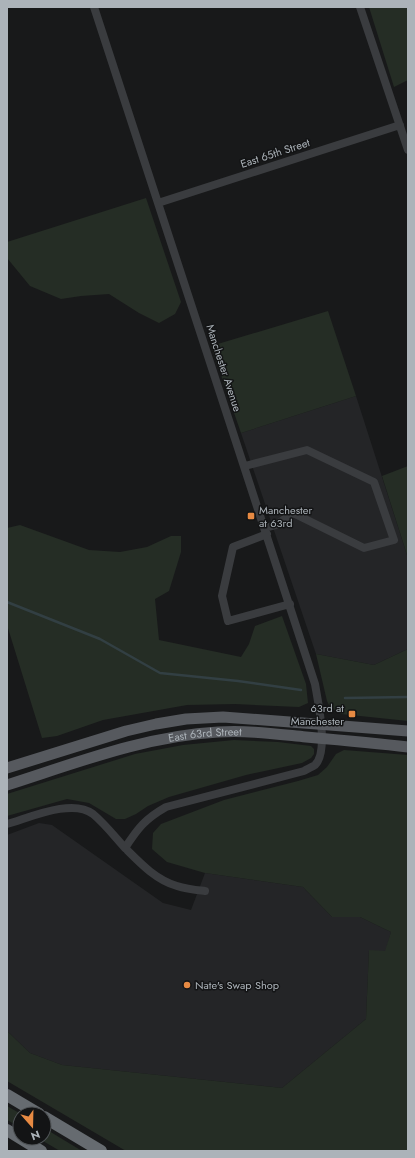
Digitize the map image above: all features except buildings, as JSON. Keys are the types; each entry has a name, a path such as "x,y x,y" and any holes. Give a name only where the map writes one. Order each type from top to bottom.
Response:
{"highway":[{"path":"7,1095 26,1106"},
{"path":"52,1122 101,1151"},
{"path":"7,1130 41,1151"}],"main road":[{"name":"East 63rd Street","path":"7,768 126,731 186,719 223,717 322,723 408,731"},
{"name":"East 63rd Street","path":"7,785 118,749 153,740 218,732 255,732 408,747"}],"street":[{"name":"Manchester Avenue","path":"94,7 290,604 315,684 322,723 321,755 315,764 304,771 166,807 150,817 136,830 125,848"},
{"path":"360,7 408,150"},
{"name":"East 65th Street","path":"158,203 400,124"},
{"path":"244,466 307,450 374,482 394,540 364,548 293,513 266,531 233,547 222,596 228,622 290,604"},
{"path":"7,824 65,808 79,808 92,814 143,866 161,879 177,886 205,891"}],"shaded area":[{"path":"369,7 408,7 408,80 394,87"},
{"path":"146,198 181,302 175,314 159,323 139,313 109,294 61,299 30,286 7,258 7,242"},
{"path":"328,311 356,396 241,433 211,346"},
{"path":"356,396 408,558 408,649 374,665 316,654 241,433"},
{"path":"408,466 408,558 382,476"},
{"path":"20,525 89,550 120,552 147,547 171,536 181,536 181,552 169,591 155,599 159,640 241,657 249,644 255,626 282,616 306,684 308,703 299,707 235,704 187,705 103,720 57,736 42,738 7,625 7,528"},
{"path":"408,649 408,721 341,714 330,707 327,701 316,654 374,665"},
{"path":"234,740 278,742 311,746 314,749 314,754 311,758 302,763 246,775 169,797 148,806 125,819 116,819 89,803 67,799 7,816 7,794 135,754 183,745"},
{"path":"344,750 408,755 408,1151 126,1151 52,1107 52,1106 50,1106 7,1081 7,1031 30,1053 62,1065 282,1088 366,1019 369,950 385,951 391,932 360,917 332,917 303,887 205,873 167,862 152,849 153,833 161,824 224,800 318,775 327,767 336,754"},
{"name":"Nate's Swap Shop","path":"39,823 52,825 163,903 191,910 205,873 303,887 332,917 360,917 391,932 386,951 369,951 366,1019 282,1088 62,1065 30,1053 7,1031 7,835"},
{"path":"7,1106 12,1109 12,1123 7,1120"},
{"path":"52,1133 82,1151 60,1151 52,1146"}],"waterway":[{"path":"7,602 100,639 160,673 238,681 301,690"},
{"path":"345,698 408,697"}],"place":[{"name":"Manchester at 63rd","path":"251,516"},
{"name":"63rd at Manchester","path":"352,714"},
{"name":"Nate's Swap Shop","path":"187,985"}]}
